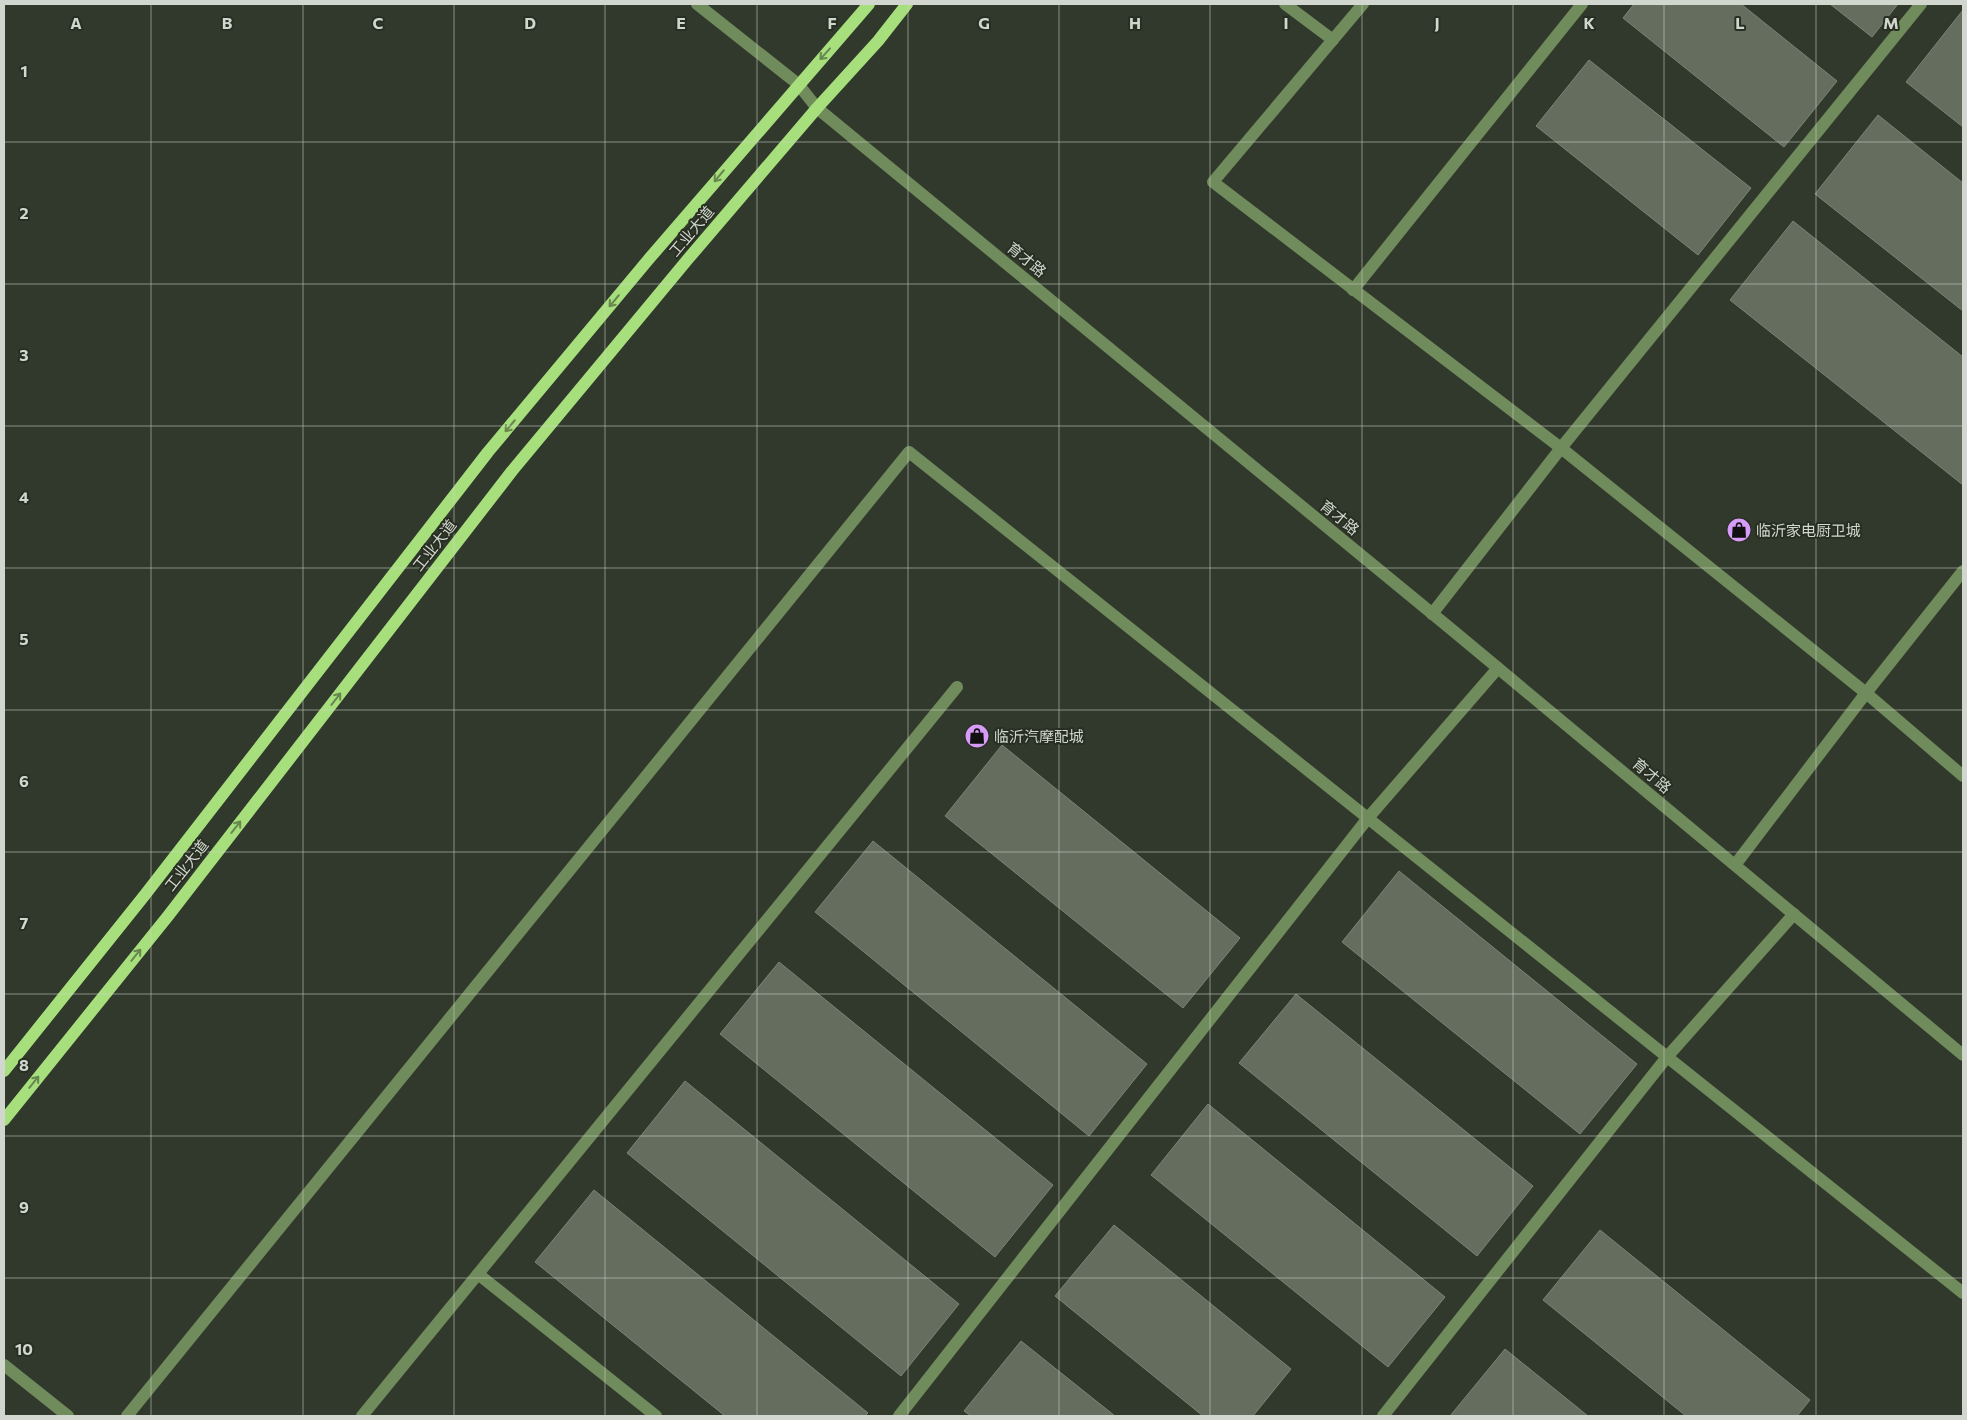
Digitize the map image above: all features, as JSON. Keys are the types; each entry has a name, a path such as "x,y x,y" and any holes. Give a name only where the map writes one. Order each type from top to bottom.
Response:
{"main road":[{"name":"工业大道","path":"4,1071 144,896 488,452 648,260 869,4"},
{"name":"工业大道","path":"4,1120 168,916 512,471 688,259 817,108 878,41 907,4"}],"street":[{"name":"育才路","path":"696,4 798,84 817,108 1498,668 1963,1055"},
{"path":"1285,4 1333,40"},
{"path":"1364,4 1213,182 1561,448 1866,692 1963,776"},
{"path":"1353,290 1582,4"},
{"path":"1432,614 1561,448 1920,4"},
{"path":"127,1416 909,452 1963,1292"},
{"path":"1735,865 1866,692 1963,571"},
{"path":"899,1416 1368,818 1498,668"},
{"path":"362,1416 957,687"},
{"path":"1383,1416 1667,1057 1794,914"},
{"path":"478,1274 656,1416"},
{"path":"4,1365 68,1416"}],"building":[{"path":"1634,4 1741,4 1837,81 1784,147 1623,18"},
{"path":"1830,4 1898,4 1872,37"},
{"path":"1963,10 1963,127 1906,82"},
{"path":"1589,60 1751,188 1698,255 1536,126"},
{"path":"1878,115 1963,183 1963,311 1815,194"},
{"path":"1793,221 1963,357 1963,485 1730,300"},
{"path":"1002,745 1240,938 1183,1008 945,816"},
{"path":"873,841 1147,1064 1089,1136 815,912"},
{"path":"1399,871 1637,1064 1580,1134 1342,942"},
{"path":"779,962 1053,1185 995,1257 720,1034"},
{"path":"1296,994 1533,1186 1477,1256 1239,1063"},
{"path":"685,1081 959,1304 901,1376 627,1153"},
{"path":"1208,1104 1445,1297 1388,1367 1151,1175"},
{"path":"594,1190 868,1413 865,1416 725,1416 535,1262"},
{"path":"1114,1225 1291,1369 1253,1416 1203,1416 1055,1296"},
{"path":"1600,1230 1810,1400 1797,1416 1686,1416 1543,1300"},
{"path":"1021,1341 1115,1416 971,1416 964,1411"},
{"path":"1505,1349 1588,1416 1450,1416"}],"place":[{"name":"临沂家电厨卫城","path":"1739,530"},
{"name":"临沂汽摩配城","path":"977,736"}]}
